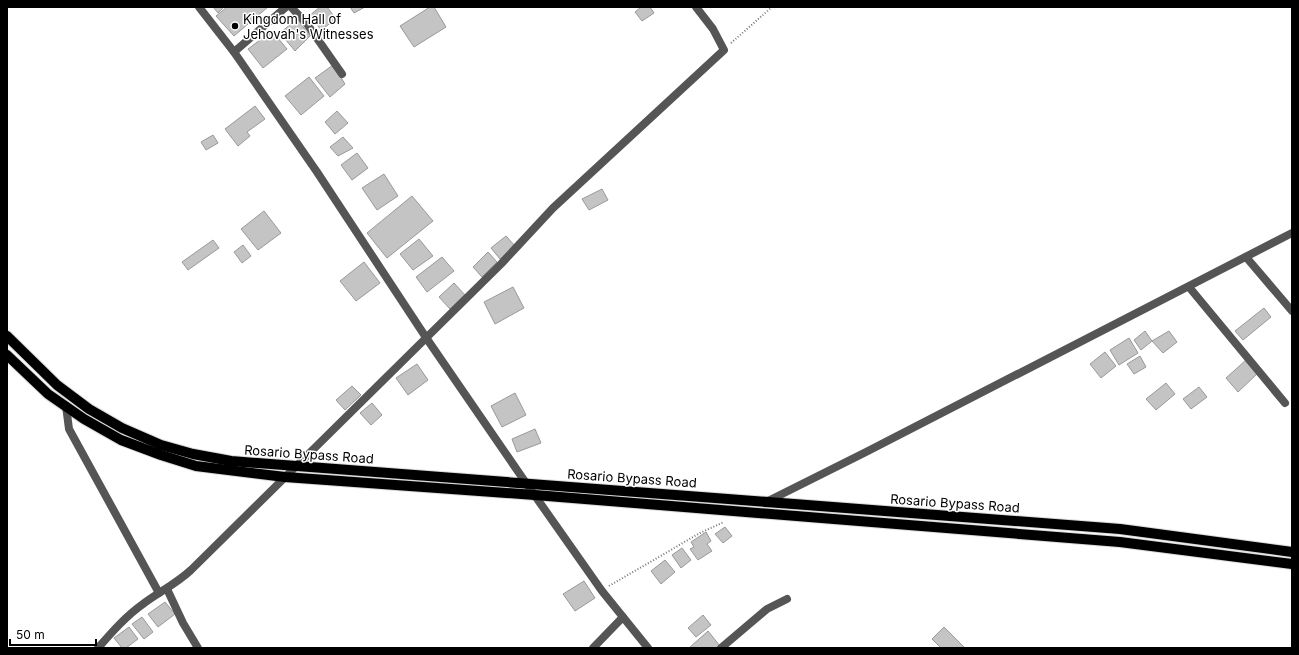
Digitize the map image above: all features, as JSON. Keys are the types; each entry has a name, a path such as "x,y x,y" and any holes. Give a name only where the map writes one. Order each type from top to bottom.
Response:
{"main road":[{"name":"Rosario Bypass Road","path":"7,336 57,385 89,409 122,428 161,445 193,454 231,461 1120,529 1292,552"},
{"name":"Rosario Bypass Road","path":"7,355 48,394 84,419 121,440 196,466 285,477 535,494 1120,542 1292,564"}],"street":[{"path":"199,7 234,52 317,172 427,339 526,483 602,591 648,648"},
{"path":"234,52 286,7"},
{"path":"291,7 307,24 342,74"},
{"path":"98,648 125,619 141,605 180,580 191,570 427,339 501,264 553,208 724,50 713,29 696,7"},
{"path":"766,502 1292,233"},
{"path":"1246,257 1292,311"},
{"path":"1189,286 1285,403"},
{"path":"66,406 69,429 159,593"},
{"path":"167,589 183,623 198,648"},
{"path":"721,648 767,609 787,599"},
{"path":"593,648 623,617"}],"path":[{"path":"724,50 772,7"},
{"path":"602,591 700,533 726,521"}],"building":[{"path":"213,7 224,7 218,13"},
{"name":"Kingdom Hall of Jehovah's Witnesses","path":"227,7 268,7 234,36 216,16"},
{"path":"320,7 327,7 336,19 321,30 310,15"},
{"path":"350,7 365,7 354,13"},
{"path":"430,7 434,7 446,27 414,47 400,26"},
{"path":"641,7 650,7 654,13 642,21 635,12"},
{"path":"297,19 310,36 295,51 280,33"},
{"path":"272,31 287,49 263,68 248,49"},
{"path":"333,65 345,84 330,97 315,78"},
{"path":"309,77 324,96 301,115 285,96"},
{"path":"255,106 265,119 247,132 250,136 238,146 225,129"},
{"path":"337,111 348,123 335,134 325,122"},
{"path":"213,135 218,143 206,150 201,142"},
{"path":"343,137 353,148 338,156 330,147"},
{"path":"357,153 368,168 352,180 341,165"},
{"path":"384,174 398,196 377,210 362,188"},
{"path":"602,189 608,200 589,210 582,199"},
{"path":"412,196 433,221 387,258 367,233"},
{"path":"264,211 281,233 258,250 241,229"},
{"path":"506,236 515,246 500,259 491,248"},
{"path":"419,239 433,256 413,270 400,254"},
{"path":"213,240 219,248 188,270 182,262"},
{"path":"243,245 251,256 242,263 234,252"},
{"path":"488,252 497,262 482,277 473,267"},
{"path":"442,257 454,271 427,292 416,277"},
{"path":"364,262 380,283 356,301 340,281"},
{"path":"454,283 465,295 450,309 439,297"},
{"path":"513,287 524,308 495,324 484,302"},
{"path":"1264,308 1271,317 1243,340 1235,331"},
{"path":"1145,331 1152,341 1141,350 1134,340"},
{"path":"1169,331 1177,342 1163,353 1152,341"},
{"path":"1129,338 1138,353 1119,365 1110,350"},
{"path":"1105,352 1116,366 1101,378 1090,364"},
{"path":"1140,356 1146,367 1134,374 1127,364"},
{"path":"1246,360 1258,373 1238,392 1226,378"},
{"path":"417,364 428,380 408,395 396,378"},
{"path":"1166,383 1175,394 1156,410 1146,399"},
{"path":"352,386 361,395 345,410 336,400"},
{"path":"1199,387 1207,397 1191,409 1183,399"},
{"path":"515,393 526,415 502,427 491,406"},
{"path":"372,403 382,415 371,425 360,413"},
{"path":"535,429 541,443 517,452 512,439"},
{"path":"725,527 732,536 723,543 715,534"},
{"path":"706,532 711,541 707,544 712,551 698,560 690,549 694,547 691,542"},
{"path":"682,548 691,560 681,568 672,555"},
{"path":"665,560 675,572 661,584 651,571"},
{"path":"584,581 595,598 575,611 563,594"},
{"path":"165,602 175,614 158,627 148,614"},
{"path":"703,615 711,625 696,637 688,628"},
{"path":"142,617 153,632 144,639 132,624"},
{"path":"129,627 138,639 126,648 122,648 114,638"},
{"path":"944,627 965,648 941,648 932,639"},
{"path":"708,631 720,646 718,648 689,648"}],"place":[{"name":"Kingdom Hall of Jehovah's Witnesses","path":"235,26"}]}
